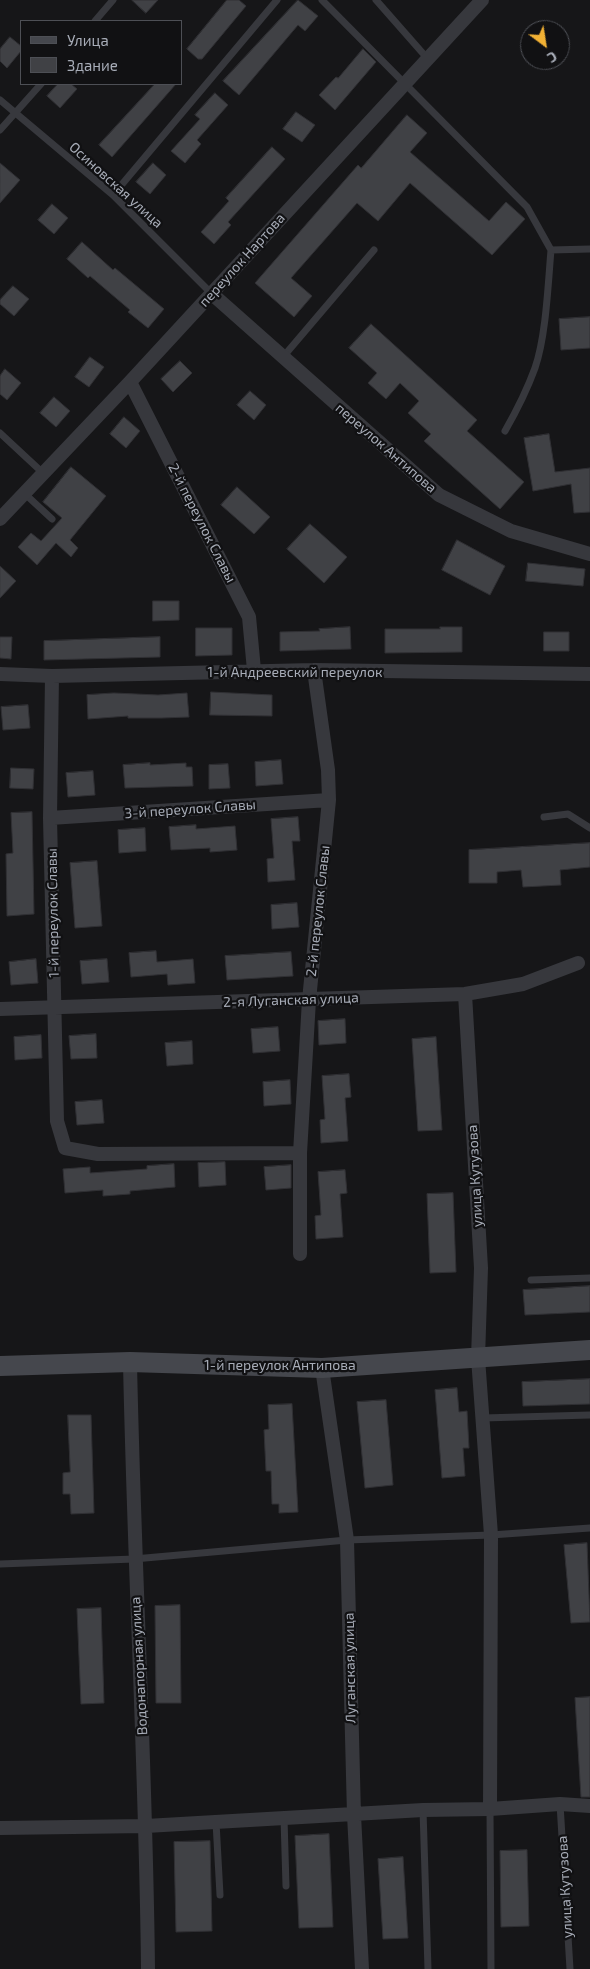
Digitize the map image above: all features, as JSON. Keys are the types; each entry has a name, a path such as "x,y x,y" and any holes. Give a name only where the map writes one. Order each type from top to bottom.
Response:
{"main road":[{"name":"1-й переулок Антипова","path":"0,1366 130,1362 322,1368 590,1350"}],"street":[{"name":"переулок Нартова","path":"0,519 130,382 482,0"},
{"name":"переулок Антипова","path":"211,293 439,495 511,531 590,554"},
{"name":"2-й переулок Славы","path":"130,382 249,617 254,670"},
{"name":"2-й переулок Славы","path":"300,1254 300,1152 309,1000 329,800 328,770 314,670"},
{"name":"1-й Андреевский переулок","path":"0,674 52,676 314,670 590,674"},
{"name":"1-й переулок Славы","path":"52,676 50,818 57,1121 65,1148 98,1154 300,1152"},
{"name":"3-й переулок Славы","path":"50,818 329,800"},
{"name":"2-я Луганская улица","path":"0,1009 465,994 523,984 578,963"},
{"name":"улица Кутузова","path":"465,994 481,1268 478,1358 491,1535 490,1810"},
{"name":"Водонапорная улица","path":"130,1362 134,1559 146,1826 148,1969"},
{"name":"Луганская улица","path":"322,1368 347,1540 354,1815 362,1969"},
{"path":"0,1828 146,1826 423,1810 490,1810 560,1804 590,1806"}],"lane":[{"path":"96,20 113,0"},
{"path":"113,195 277,0"},
{"path":"322,0 403,84 528,207 550,250 547,300 536,366 521,403 505,431"},
{"path":"376,0 427,58"},
{"path":"0,130 40,85"},
{"name":"Осиновская улица","path":"0,100 113,195 211,293"},
{"path":"283,357 374,250"},
{"path":"550,250 590,250"},
{"path":"0,432 43,473"},
{"path":"24,493 52,519"},
{"path":"544,817 568,814 590,828"},
{"path":"531,1280 590,1278"},
{"path":"483,1418 590,1415"},
{"path":"0,1564 134,1559 347,1540 491,1535 590,1528"},
{"name":"улица Кутузова","path":"560,1804 570,1969"},
{"path":"423,1810 428,1969"},
{"path":"490,1810 491,1969"},
{"path":"284,1818 286,1886"},
{"path":"216,1822 220,1895"}],"building":[{"path":"132,0 158,0 146,13"},
{"path":"227,0 239,0 246,6 202,59 198,59 187,49"},
{"path":"298,0 318,16 305,31 298,25 239,95 223,81"},
{"path":"10,37 20,45 20,52 7,68 0,61 0,49"},
{"path":"363,49 376,62 335,110 319,95 336,77 338,78"},
{"path":"57,85 72,85 77,89 60,108 47,96"},
{"path":"154,85 175,85 112,157 99,145"},
{"path":"215,93 228,105 197,140 201,144 185,163 171,151 200,119 195,115"},
{"path":"296,112 315,125 302,142 283,129"},
{"path":"407,115 427,133 410,152 489,221 506,202 525,219 492,255 410,183 378,221 357,203 291,278 312,296 294,317 255,283 358,165 361,168"},
{"path":"272,147 285,159 228,222 231,225 214,244 201,232 229,201 226,198"},
{"path":"0,163 20,180 0,203"},
{"path":"153,163 166,175 150,194 136,182"},
{"path":"52,204 68,218 54,234 38,220"},
{"path":"82,242 113,270 115,268 164,309 148,328 128,312 130,310 90,276 88,278 67,259"},
{"path":"13,286 29,299 14,316 0,304 0,300"},
{"path":"590,317 590,348 561,350 559,319"},
{"path":"371,324 477,420 467,431 524,482 500,509 424,441 431,434 408,413 419,401 400,383 386,399 368,383 377,373 349,348"},
{"path":"90,357 104,367 89,387 75,377"},
{"path":"180,361 192,373 173,392 161,379"},
{"path":"5,369 21,383 7,400 0,394 0,376"},
{"path":"250,391 266,405 254,420 237,405"},
{"path":"54,397 70,411 56,427 40,413"},
{"path":"124,417 140,431 126,448 110,434"},
{"path":"549,434 555,472 590,468 590,512 574,513 571,484 533,491 524,438"},
{"path":"71,467 106,496 70,540 78,548 71,557 56,543 37,565 18,547 31,533 41,541 62,518 43,502"},
{"path":"237,487 270,517 254,534 221,505"},
{"path":"310,524 347,557 324,583 287,549"},
{"path":"457,540 505,566 490,595 442,570"},
{"path":"528,563 585,569 583,586 526,581"},
{"path":"0,566 16,581 0,598"},
{"path":"153,601 179,601 179,620 153,621"},
{"path":"350,627 351,649 280,651 280,632 320,631 319,629"},
{"path":"440,627 462,627 462,652 385,653 385,629 440,629"},
{"path":"196,628 232,628 232,655 196,656"},
{"path":"544,632 569,632 569,651 544,651"},
{"path":"0,637 12,637 11,659 0,658"},
{"path":"160,637 160,657 44,660 44,641"},
{"path":"211,692 272,695 272,716 210,715"},
{"path":"114,693 158,695 187,693 189,717 128,718 128,716 88,719 87,695"},
{"path":"28,705 30,728 3,730 1,707"},
{"path":"281,760 283,784 256,786 255,762"},
{"path":"150,763 150,765 186,763 186,767 192,767 193,786 125,788 123,765"},
{"path":"228,764 230,788 209,789 209,765"},
{"path":"11,768 34,769 33,789 10,788"},
{"path":"93,771 95,795 68,797 66,773"},
{"path":"32,812 34,914 7,916 6,854 13,853 11,813"},
{"path":"298,817 300,841 292,841 295,880 268,882 267,859 274,858 271,819"},
{"path":"196,825 196,829 235,826 237,850 210,852 210,848 171,850 169,827"},
{"path":"145,828 146,851 119,853 118,830"},
{"path":"590,843 590,867 560,870 561,885 523,887 521,870 497,872 497,883 469,883 469,850"},
{"path":"97,861 102,926 75,928 70,863"},
{"path":"297,903 299,927 272,929 271,905"},
{"path":"156,951 157,962 193,959 195,983 168,985 167,974 131,977 129,953"},
{"path":"291,952 293,976 227,980 225,956"},
{"path":"36,959 38,983 11,985 9,962"},
{"path":"107,959 109,982 82,984 80,961"},
{"path":"345,1019 346,1043 319,1045 318,1021"},
{"path":"278,1027 280,1051 253,1053 251,1029"},
{"path":"96,1034 97,1058 71,1059 69,1036"},
{"path":"41,1035 42,1058 15,1060 14,1037"},
{"path":"436,1037 442,1130 418,1131 412,1039"},
{"path":"192,1041 193,1064 167,1066 165,1043"},
{"path":"349,1074 351,1097 345,1098 348,1141 321,1143 320,1120 325,1119 322,1076"},
{"path":"290,1080 291,1104 264,1106 263,1082"},
{"path":"102,1100 104,1123 77,1125 75,1102"},
{"path":"225,1162 226,1185 199,1187 198,1163"},
{"path":"174,1164 175,1187 130,1191 130,1194 103,1196 103,1190 65,1193 63,1169 90,1167 90,1173 147,1169 147,1166"},
{"path":"291,1165 291,1188 266,1190 264,1167"},
{"path":"345,1170 347,1193 340,1194 343,1237 316,1239 315,1216 321,1215 318,1172"},
{"path":"453,1193 456,1272 430,1273 427,1194"},
{"path":"590,1286 590,1312 525,1315 523,1290"},
{"path":"590,1379 590,1404 523,1406 522,1382"},
{"path":"457,1388 459,1412 467,1411 469,1448 463,1448 465,1476 442,1478 435,1390"},
{"path":"386,1400 393,1485 365,1488 357,1402"},
{"path":"292,1404 298,1512 279,1513 279,1504 272,1504 271,1471 266,1471 264,1430 269,1429 268,1405"},
{"path":"68,1415 91,1415 94,1513 71,1514 70,1494 63,1494 63,1473 70,1472"},
{"path":"587,1543 590,1622 571,1623 564,1545"},
{"path":"180,1605 181,1703 156,1703 155,1606"},
{"path":"101,1608 104,1703 81,1704 77,1609"},
{"path":"590,1697 590,1797 581,1797 575,1698"},
{"path":"329,1834 333,1927 299,1928 295,1836"},
{"path":"210,1841 212,1931 176,1932 174,1842"},
{"path":"527,1850 529,1926 501,1927 500,1851"},
{"path":"403,1857 408,1938 383,1939 378,1859"}]}
